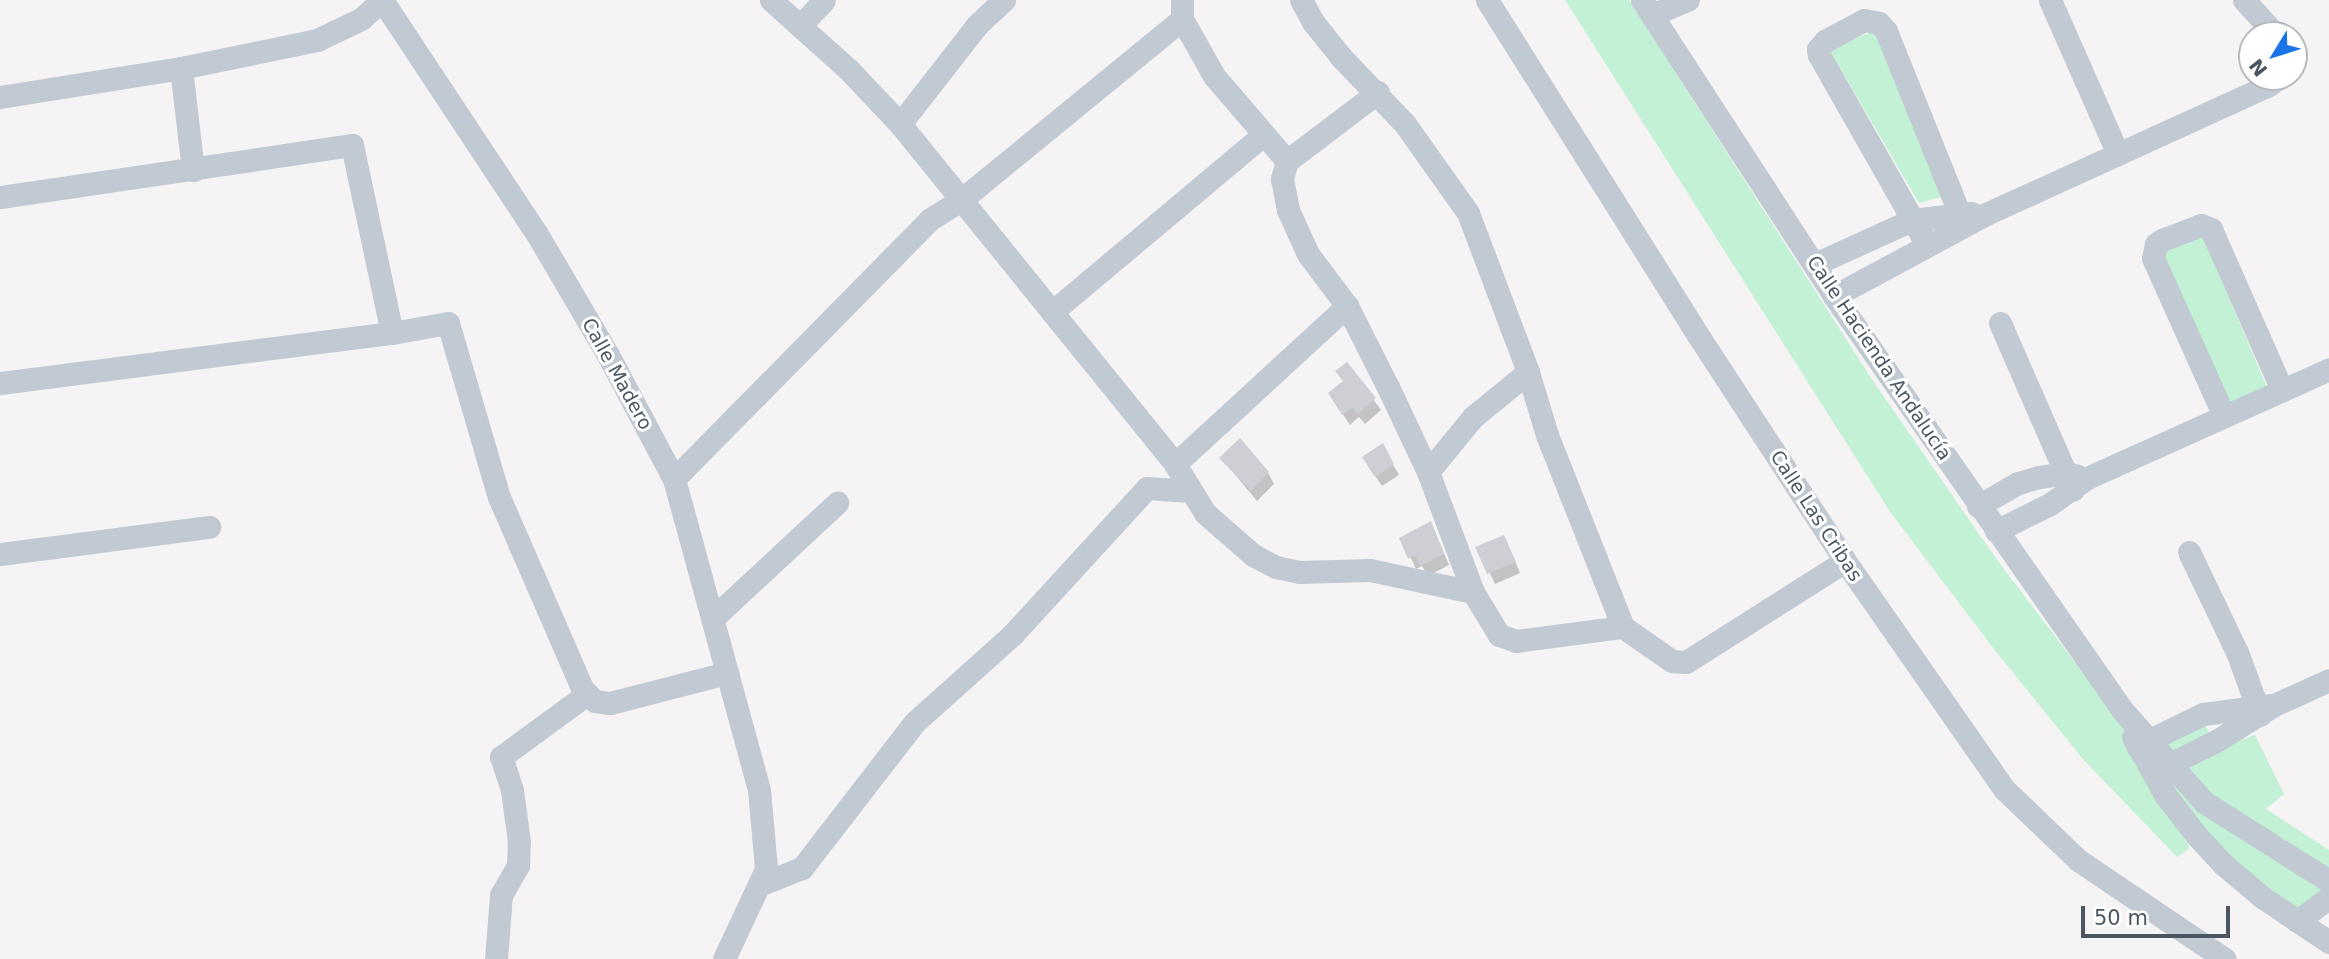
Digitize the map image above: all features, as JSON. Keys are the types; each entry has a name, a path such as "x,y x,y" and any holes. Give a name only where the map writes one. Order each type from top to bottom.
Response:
{"street":[{"path":"0,97 181,68 317,40 361,19 382,0"},
{"name":"Calle Madero","path":"382,0 537,233 608,355 674,479 760,790 766,869 724,959"},
{"path":"771,0 849,69 900,124 1175,464 1205,513 1246,549 1276,567 1299,572 1370,570 1474,592"},
{"path":"800,26 824,0"},
{"path":"900,124 977,25 1004,0"},
{"path":"1301,0 1313,22 1341,57 1378,92 1441,173 1468,213 1528,372 1547,435 1623,627 1672,661 1686,662 1845,561"},
{"name":"Calle Las Cribas","path":"1487,0 1692,326 1845,561 2004,789 2031,818 2078,860 2213,956"},
{"path":"1647,8 1688,0"},
{"path":"2050,0 2118,154"},
{"path":"2245,0 2264,21"},
{"name":"Calle Hacienda Andalucía","path":"1647,8 1834,296 2123,711 2160,769"},
{"path":"674,479 929,220 961,200 1182,10 1214,76 1287,161"},
{"path":"1927,246 1819,55 1818,49 1825,41 1864,20 1880,23 1886,31 1961,219"},
{"path":"181,68 193,170"},
{"path":"1815,264 1912,220 1961,219 1986,214 2256,91"},
{"path":"1378,92 1287,161 1282,179 1288,210 1308,254 1347,306 1428,472 1474,592 1491,626 1507,640 1516,642 1623,627"},
{"path":"1052,312 1263,135"},
{"path":"0,197 352,145 392,333"},
{"path":"1834,296 1927,246 1961,219"},
{"path":"2224,416 2153,258 2153,250 2162,240 2201,225 2211,229 2282,390"},
{"path":"1175,464 1347,306"},
{"path":"0,383 392,333 448,323 499,497 587,694 595,701 610,703 727,673"},
{"path":"2000,323 2076,480"},
{"path":"1996,531 2050,504 2076,480 2329,369"},
{"path":"1428,472 1474,417 1528,372"},
{"path":"2039,477 2050,504"},
{"path":"1978,506 2018,483 2039,477 2076,480"},
{"path":"759,885 802,868 915,722 1013,634 1147,488 1190,491"},
{"path":"712,619 837,503"},
{"path":"0,554 209,527"},
{"path":"2189,552 2263,708"},
{"path":"2160,769 2217,741 2263,708 2329,680"},
{"path":"496,959 501,895 517,866 519,842 512,790 501,757 587,694"},
{"path":"2142,744 2203,713 2263,708"},
{"path":"2203,713 2217,741"},
{"path":"2160,769 2220,814 2329,881"},
{"path":"2160,769 2197,836 2262,897 2329,942"},
{"path":"2197,836 2220,814"},
{"path":"2297,921 2329,898"}],"green space":[{"path":"1565,0 1629,0 1871,378 1997,560 2118,719 2190,848 2177,857 2082,758 1994,649 1891,513"},
{"path":"1874,31 1941,197 1919,203 1829,49"},
{"path":"2202,234 2268,390 2229,406 2160,252"},
{"path":"2203,721 2218,748 2255,735 2284,794 2266,809 2329,850 2329,892 2299,914 2221,857 2161,778 2157,742"}],"building":[{"path":"1347,362 1376,398 1358,414 1352,408 1342,415 1328,393 1343,381 1335,371"},
{"path":"1240,438 1269,472 1251,491 1219,458"},
{"path":"1383,443 1394,464 1375,477 1362,457"},
{"path":"1431,521 1444,554 1420,566 1415,555 1408,559 1399,538"},
{"path":"1504,535 1516,562 1487,574 1475,547"}]}
